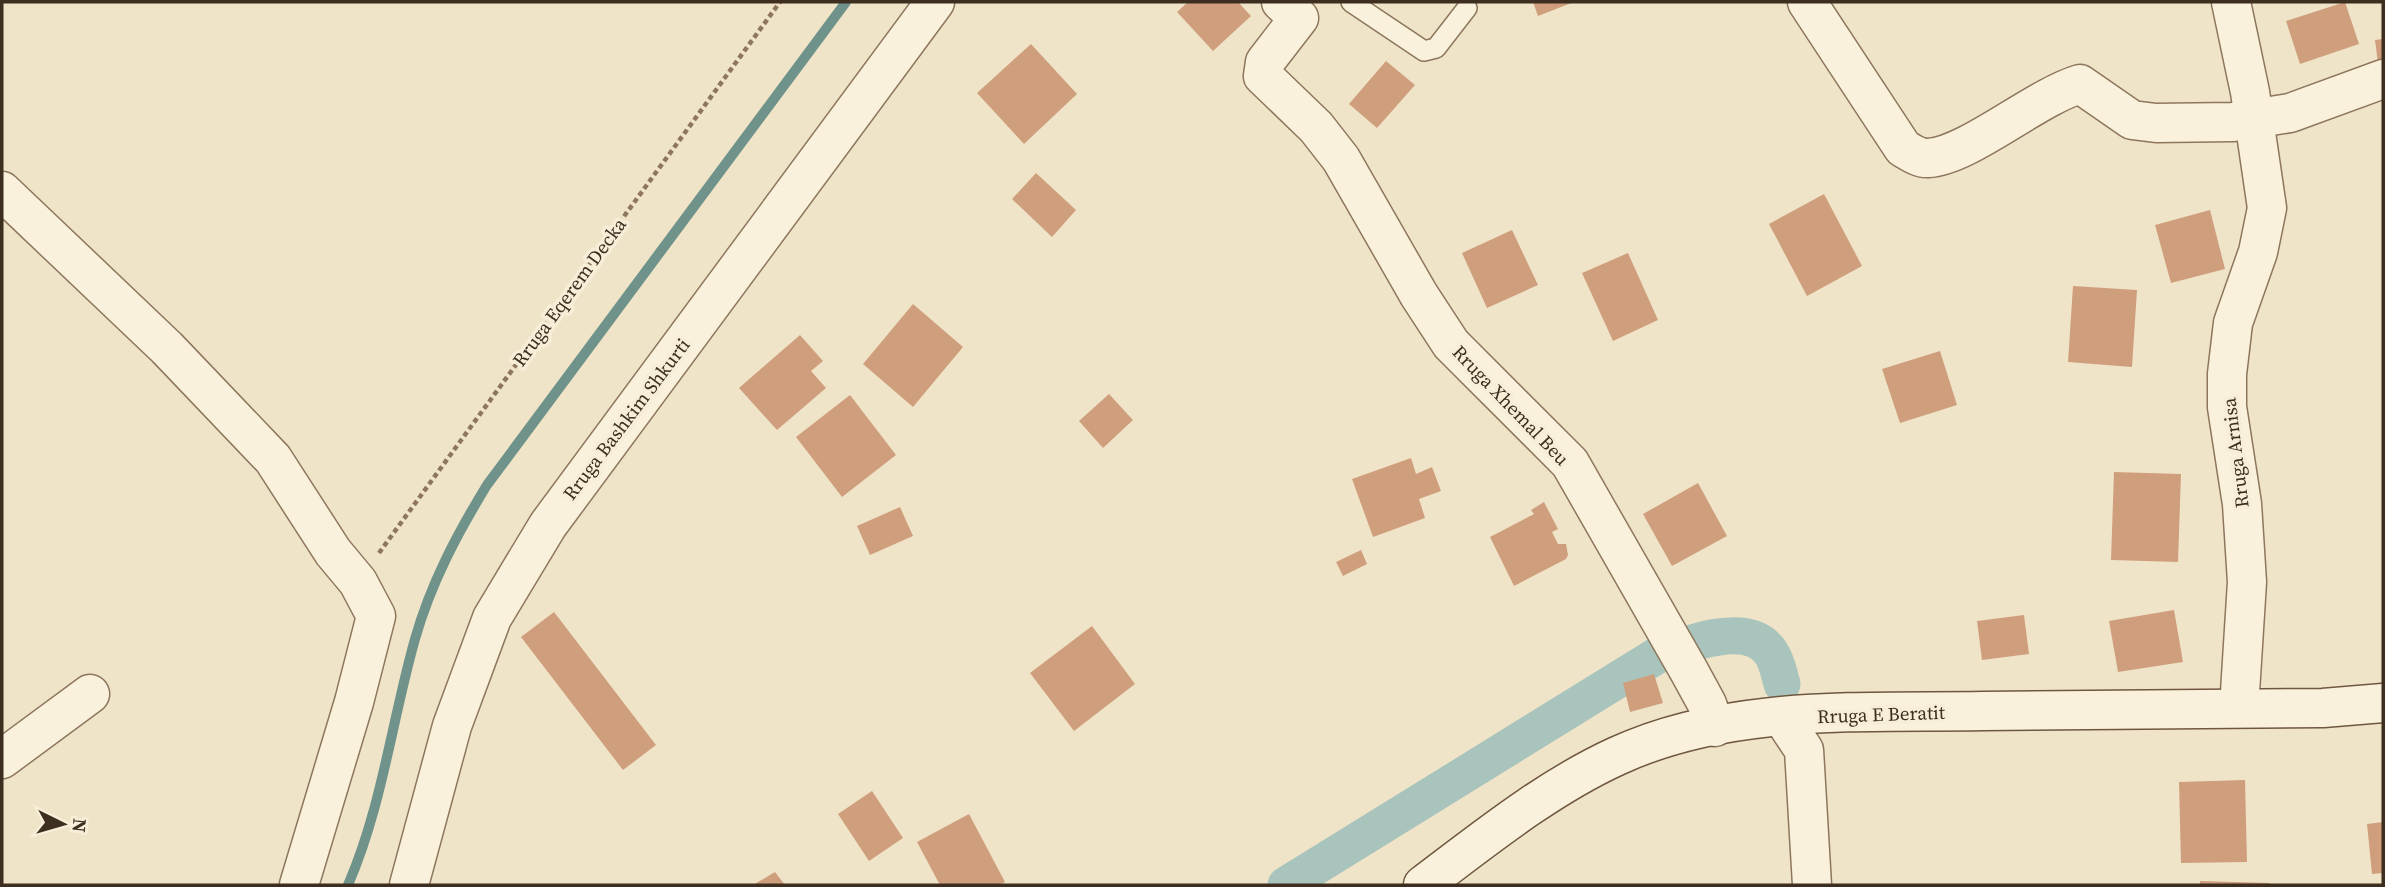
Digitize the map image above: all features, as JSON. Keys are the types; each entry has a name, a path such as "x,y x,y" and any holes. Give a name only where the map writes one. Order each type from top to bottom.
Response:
{"street":[{"name":"Rruga Bashkim Shkurti","path":"409,885 452,726 492,618 548,525 935,2"},
{"path":"1807,2 1903,148 1924,159 1947,155 2058,91 2080,84 2132,120 2156,123 2255,120 2313,105 2383,79"},
{"name":"Rruga Arnisa","path":"2231,2 2255,120 2267,208 2258,252 2233,323 2227,374 2227,407 2242,505 2247,582 2239,708"},
{"name":"Rruga Xhemal Beu","path":"1297,7 1265,62 1264,76 1316,127 1341,159 1419,295 1451,344 1570,463 1689,671 1707,704 1714,727"},
{"path":"2,191 167,348 273,460 334,552 358,582 376,616 354,702 299,885"},
{"path":"2,759 90,694"},
{"name":"Rruga E Beratit","path":"1423,885 1493,831 1617,756 1714,727 1782,718 1902,712 2323,708 2383,703"},
{"path":"1782,718 1804,750 1812,885"}],"lane":[{"path":"1352,2 1424,51 1436,48 1467,8"}],"path":[{"name":"Rruga Eqerem Decka","path":"358,582 780,2"}],"building":[{"path":"1188,2 1238,2 1251,16 1213,51 1177,12"},
{"path":"1533,2 1574,2 1538,16"},
{"path":"2345,2 2359,44 2300,64 2286,21"},
{"path":"2383,39 2383,62 2378,63 2375,40"},
{"path":"1031,44 1077,94 1024,144 977,93"},
{"path":"1386,61 1415,85 1377,128 1349,104"},
{"path":"1036,173 1076,210 1052,237 1012,199"},
{"path":"1824,194 1862,266 1807,296 1769,224"},
{"path":"2210,210 2225,269 2171,283 2155,225"},
{"path":"1512,230 1538,285 1487,308 1462,253"},
{"path":"1628,253 1658,320 1613,341 1582,273"},
{"path":"2073,286 2137,290 2132,367 2068,362"},
{"path":"913,304 963,347 913,407 863,364"},
{"path":"800,335 823,361 811,371 826,388 777,430 739,388"},
{"path":"1940,351 1957,405 1900,423 1882,369"},
{"path":"1109,394 1133,420 1103,448 1079,421"},
{"path":"850,395 896,455 842,497 796,437"},
{"path":"1411,458 1416,474 1432,467 1441,491 1419,499 1425,518 1373,537 1352,479"},
{"path":"2114,472 2181,474 2178,562 2111,560"},
{"path":"1698,483 1727,536 1672,566 1643,514"},
{"path":"1544,502 1558,529 1552,532 1558,544 1566,544 1568,555 1566,559 1514,586 1490,537 1534,514 1531,510"},
{"path":"900,507 913,536 870,555 857,526"},
{"path":"1361,550 1367,564 1343,576 1336,562"},
{"path":"2174,610 2183,662 2118,672 2109,621"},
{"path":"554,612 656,745 623,770 521,637"},
{"path":"2024,615 2029,654 1982,660 1977,621"},
{"path":"1092,626 1135,684 1074,731 1030,673"},
{"path":"1654,674 1663,703 1630,712 1623,683"},
{"path":"2245,780 2247,862 2181,863 2179,782"},
{"path":"872,791 903,838 869,861 838,814"},
{"path":"969,814 1005,882 999,885 940,885 917,842"},
{"path":"2383,822 2383,873 2372,874 2367,824"},
{"path":"775,872 785,885 753,885"},
{"path":"2200,881 2270,883 2270,885 2200,885"}],"waterway":[{"path":"348,885 370,825 421,618 465,522 487,485 846,2"},
{"path":"1286,885 1658,655 1717,637 1748,637 1761,643 1771,653 1782,684"}]}
